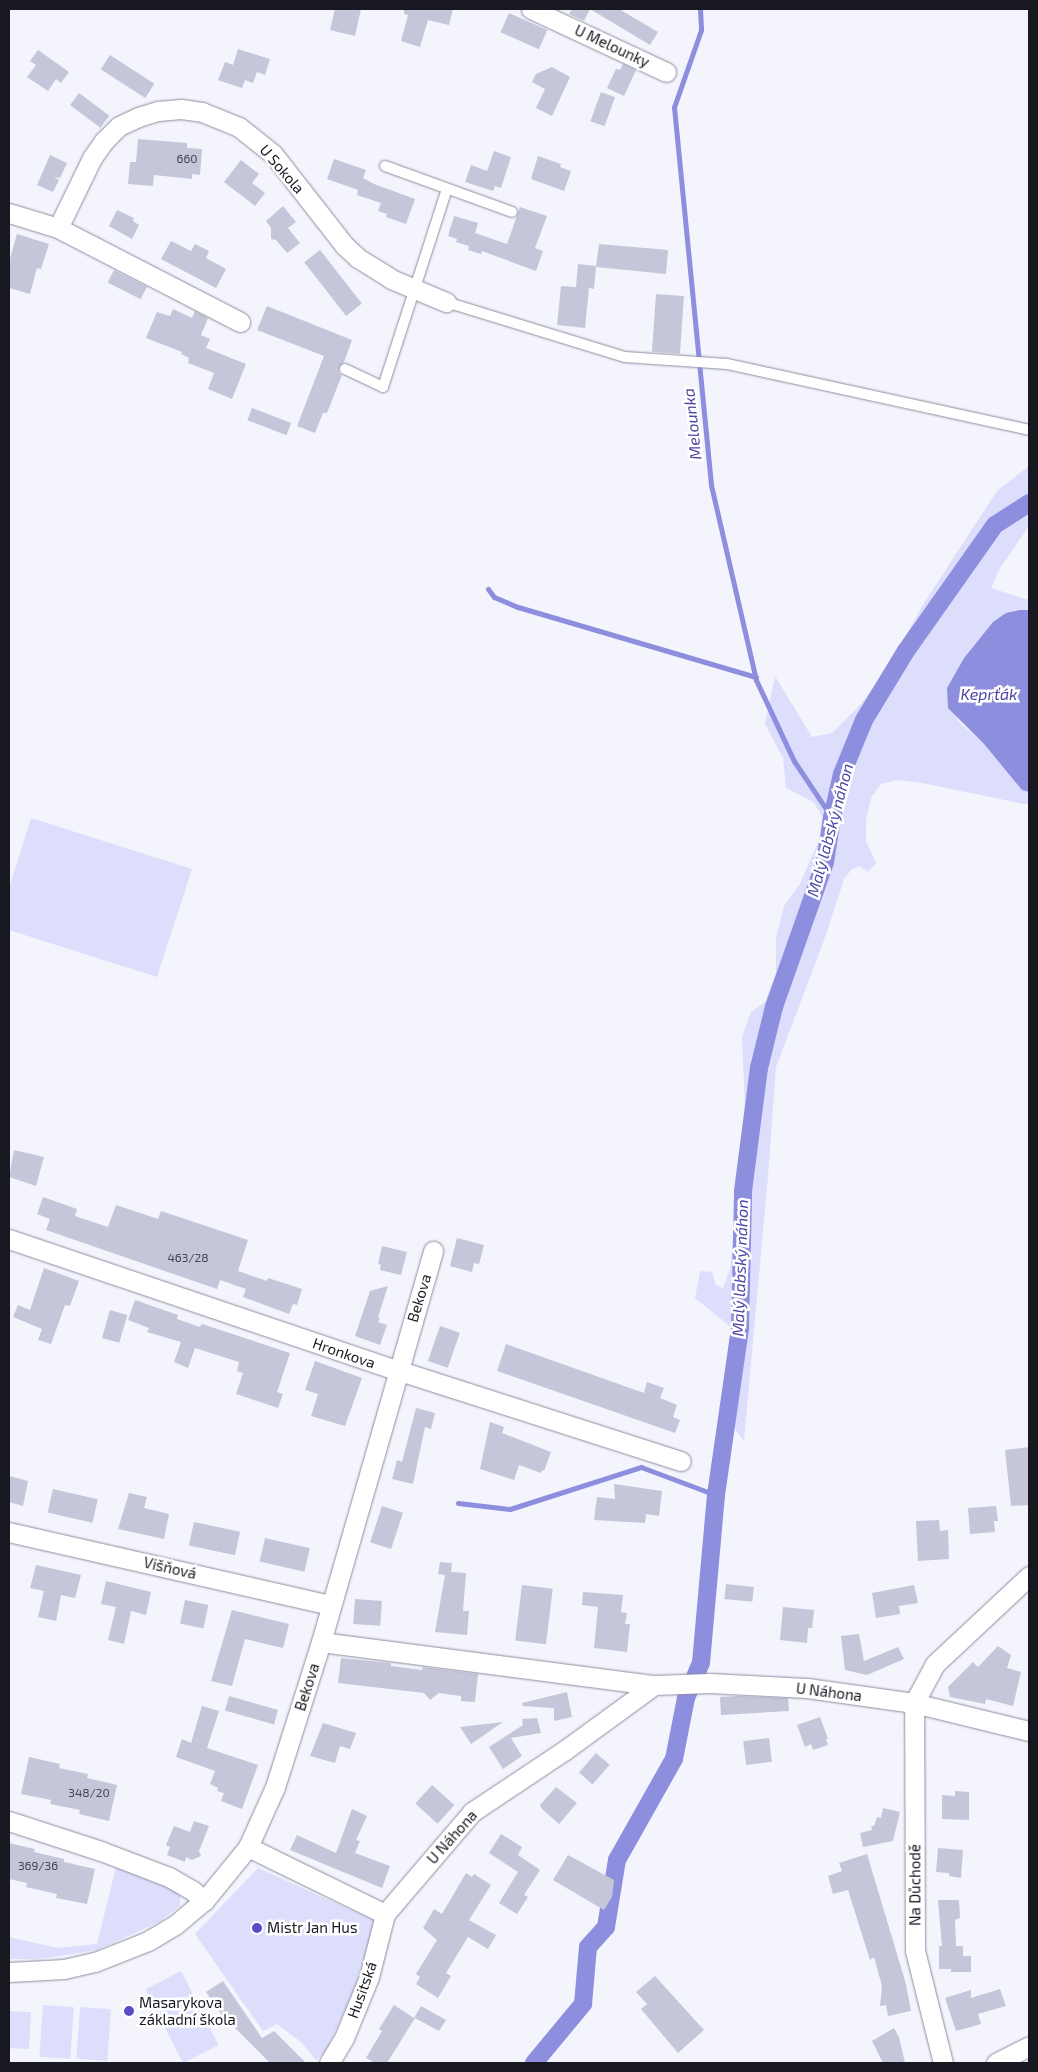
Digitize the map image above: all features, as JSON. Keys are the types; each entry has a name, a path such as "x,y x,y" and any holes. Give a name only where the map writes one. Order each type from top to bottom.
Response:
{"street":[{"name":"U Melounky","path":"531,9 666,72"},
{"name":"U Sokola","path":"58,228 92,158 104,141 119,126 138,117 158,111 181,109 202,112 233,124 256,139 273,154 344,245 372,269 446,302"},
{"path":"9,212 58,228 240,322"},
{"name":"Hronkova","path":"9,1239 397,1370 681,1461"},
{"name":"Bekova","path":"9,1972 64,1969 108,1959 162,1933 189,1916 204,1901 248,1847 275,1787 322,1642 397,1370 433,1251"},
{"name":"Višňová","path":"9,1532 331,1605"},
{"path":"914,1703 935,1664 1029,1576"},
{"name":"U Náhona","path":"322,1642 654,1685 710,1683 807,1688 914,1703 1029,1731"},
{"name":"U Náhona","path":"385,1914 472,1812 565,1750 654,1685"},
{"name":"Na Důchodě","path":"914,1703 915,1951 943,2063"},
{"path":"9,1821 101,1851 169,1877 193,1891 204,1901"},
{"path":"248,1847 385,1914"},
{"name":"Husitská","path":"329,2063 344,2038 369,1978 385,1914"},
{"path":"996,2063 1029,2046"}],"lane":[{"path":"385,166 512,212"},
{"path":"345,369 383,387 447,189"},
{"path":"446,302 626,357 713,362 1029,430"}],"shaded area":[{"path":"1029,466 1029,526 1000,568 991,588 1029,600 1029,610 1020,610 993,622 964,658 947,688 958,721 984,744 1022,790 1029,792 1029,805 922,783 897,780 881,784 871,798 866,820 866,841 876,863 868,872 860,866 852,869 844,879 826,935 776,1067 744,1441 721,1410 732,1328 695,1298 700,1271 712,1272 716,1285 723,1288 730,1269 745,1106 742,1037 751,1012 765,1002 776,973 776,938 784,906 800,884 821,835 822,816 813,802 786,788 783,758 765,724 775,676 812,737 832,733 860,705 887,669 924,603 997,491"},
{"path":"31,818 192,869 157,977 9,930 9,888"},
{"path":"117,1863 180,1892 180,1906 159,1922 97,1950 40,1959 9,1959 9,1937 58,1948 97,1944"},
{"path":"258,1868 375,1921 353,1994 325,2052 316,2060 301,2042 277,2024 263,2031 195,1934"},
{"path":"181,1971 219,2045 183,2063 145,1989"},
{"path":"43,2005 74,2007 70,2059 39,2057"},
{"path":"80,2007 111,2009 107,2061 76,2059"},
{"path":"9,2011 31,2012 29,2049 9,2048"}],"water":[{"name":"Keprťák","path":"1029,610 1029,792 1022,790 984,744 948,708 947,688 964,658 993,622 1006,613"}],"building":[{"path":"335,9 361,9 355,36 330,30"},
{"path":"404,9 453,9 449,25 428,20 420,47 401,41 408,15 404,14"},
{"path":"572,9 590,9 584,21 569,14"},
{"path":"590,9 619,9 658,32 650,45"},
{"path":"509,13 547,30 539,49 500,32"},
{"path":"238,49 270,59 265,75 257,72 253,83 245,80 242,88 218,80 225,62 233,65"},
{"path":"38,50 69,72 61,83 56,79 48,91 27,77 36,65 30,61"},
{"path":"110,55 154,84 145,98 101,69"},
{"path":"623,64 636,70 624,96 607,88 616,69 620,70"},
{"path":"552,67 570,77 552,116 536,108 545,89 532,82 536,74"},
{"path":"601,92 615,97 604,126 590,121"},
{"path":"79,93 109,116 100,128 70,105"},
{"path":"138,139 187,143 187,148 202,149 200,175 192,174 192,179 154,175 153,186 128,184 130,162 136,162"},
{"path":"494,151 511,157 501,188 495,186 493,191 465,182 471,165 487,171"},
{"path":"50,155 67,163 60,178 54,177 59,180 53,192 37,185"},
{"path":"538,156 561,164 560,167 571,171 564,191 531,179"},
{"path":"334,159 366,170 363,178 374,184 415,199 406,224 386,217 387,214 378,211 381,203 357,195 358,190 327,179"},
{"path":"241,160 259,174 252,183 265,193 255,206 224,182"},
{"path":"283,206 296,222 288,228 300,243 287,253 276,240 271,239 271,228 266,221"},
{"path":"520,207 547,216 535,248 543,251 536,271 482,251 481,254 468,250 469,246 456,242 457,239 448,236 454,216 478,223 475,233 507,244"},
{"path":"117,210 134,218 133,221 139,225 132,239 109,226"},
{"path":"17,234 49,244 41,269 37,268 30,294 9,288 9,262"},
{"path":"171,241 191,251 195,244 209,251 206,258 226,269 216,288 161,259"},
{"path":"599,244 668,250 666,274 596,267 594,289 589,288 585,328 557,325 561,286 576,287 578,264 596,266"},
{"path":"320,250 362,304 346,316 304,262"},
{"path":"114,270 147,287 141,299 108,282"},
{"path":"656,294 684,296 680,354 652,352"},
{"path":"267,306 352,340 344,362 339,367 339,373 342,375 327,413 323,413 315,433 297,426 324,356 257,330"},
{"path":"173,309 192,318 195,311 208,318 201,335 210,339 206,348 246,364 232,399 208,389 214,373 188,363 189,358 181,354 182,352 146,338 157,312 170,316"},
{"path":"252,408 291,423 287,435 247,420"},
{"path":"14,1150 44,1157 36,1186 9,1177"},
{"path":"43,1197 77,1209 75,1216 108,1227 116,1205 158,1219 161,1211 248,1240 238,1271 267,1281 268,1278 302,1289 297,1305 293,1304 289,1314 243,1297 246,1289 220,1280 217,1289 46,1230 50,1219 37,1214"},
{"path":"457,1238 484,1245 479,1264 474,1263 472,1272 450,1266"},
{"path":"382,1246 407,1252 401,1275 380,1270 381,1265 378,1264"},
{"path":"44,1268 79,1281 70,1306 65,1305 51,1344 38,1340 42,1329 13,1317 18,1305 30,1310"},
{"path":"388,1286 378,1317 380,1318 378,1322 387,1325 380,1345 355,1336 370,1291"},
{"path":"135,1300 178,1315 177,1319 200,1327 202,1324 290,1353 277,1392 283,1394 278,1408 236,1394 243,1373 237,1371 239,1362 195,1348 188,1368 174,1362 181,1342 147,1332 149,1328 128,1320"},
{"path":"110,1310 127,1315 119,1343 102,1338"},
{"path":"440,1326 460,1333 448,1368 428,1361"},
{"path":"506,1344 644,1393 647,1382 664,1388 660,1398 677,1405 673,1417 680,1420 675,1433 497,1371"},
{"path":"315,1361 362,1378 345,1426 311,1416 318,1394 305,1390"},
{"path":"416,1408 435,1413 431,1429 425,1427 413,1484 392,1479 397,1460 402,1462"},
{"path":"490,1422 504,1427 502,1433 551,1452 544,1471 542,1470 541,1473 519,1465 514,1480 480,1469"},
{"path":"1029,1447 1029,1505 1011,1506 1005,1450"},
{"path":"9,1476 28,1481 23,1506 9,1502"},
{"path":"614,1484 662,1491 659,1516 646,1514 645,1523 594,1520 597,1497 615,1499"},
{"path":"53,1489 98,1499 92,1523 48,1512"},
{"path":"129,1493 147,1497 144,1508 169,1514 164,1539 118,1529"},
{"path":"382,1506 403,1513 391,1549 370,1542"},
{"path":"996,1506 998,1521 994,1521 995,1532 970,1534 968,1508"},
{"path":"939,1520 940,1531 948,1530 949,1559 918,1561 916,1521"},
{"path":"194,1522 240,1532 235,1555 189,1545"},
{"path":"265,1538 310,1548 304,1572 260,1561"},
{"path":"440,1562 452,1563 451,1572 466,1573 463,1611 469,1611 467,1635 435,1632 445,1575 438,1574"},
{"path":"36,1565 81,1575 75,1598 61,1595 56,1621 38,1617 44,1591 30,1588"},
{"path":"106,1581 151,1592 146,1615 131,1611 124,1644 108,1640 116,1607 101,1604"},
{"path":"726,1584 754,1587 752,1602 724,1599"},
{"path":"522,1585 553,1589 546,1644 515,1641"},
{"path":"914,1585 918,1603 899,1606 900,1614 876,1618 872,1593"},
{"path":"583,1592 623,1595 621,1612 627,1613 625,1624 630,1624 627,1652 594,1648 598,1607 582,1605"},
{"path":"355,1599 382,1601 380,1626 353,1624"},
{"path":"185,1600 208,1605 203,1628 180,1623"},
{"path":"783,1607 814,1610 812,1628 808,1628 807,1643 780,1640"},
{"path":"232,1610 289,1624 283,1648 245,1639 232,1686 211,1681"},
{"path":"859,1634 864,1661 898,1647 904,1659 867,1675 845,1670 841,1636"},
{"path":"998,1646 1011,1655 1007,1668 1021,1672 1013,1706 986,1699 985,1704 950,1697 948,1687 973,1662 978,1667"},
{"path":"341,1658 391,1663 391,1666 422,1670 423,1667 478,1674 475,1702 461,1701 461,1696 439,1693 430,1700 424,1693 338,1683"},
{"path":"567,1692 572,1717 554,1721 554,1708 523,1706 522,1703"},
{"path":"229,1696 278,1710 274,1724 225,1710"},
{"path":"720,1697 788,1698 789,1711 721,1715"},
{"path":"202,1706 219,1711 207,1748 258,1765 242,1809 221,1801 224,1793 217,1791 218,1788 210,1784 215,1771 176,1757 182,1739 191,1743"},
{"path":"820,1717 828,1739 826,1739 828,1745 813,1750 811,1744 805,1747 797,1725"},
{"path":"537,1718 541,1733 511,1738 522,1756 503,1769 489,1747 523,1725 522,1719"},
{"path":"503,1722 471,1744 460,1727"},
{"path":"323,1723 356,1733 350,1749 340,1746 335,1763 310,1756"},
{"path":"769,1738 772,1762 746,1765 743,1741"},
{"path":"596,1753 610,1765 593,1784 579,1773"},
{"path":"29,1757 60,1764 59,1768 88,1774 87,1778 117,1785 109,1821 79,1814 80,1810 50,1804 51,1800 21,1794"},
{"path":"432,1785 454,1805 438,1824 415,1804"},
{"path":"556,1787 577,1803 559,1824 540,1805"},
{"path":"955,1791 969,1792 969,1820 942,1819 942,1795 955,1796"},
{"path":"883,1808 900,1812 893,1841 863,1847 860,1833 872,1830 871,1826 874,1826 877,1817 881,1818"},
{"path":"352,1809 367,1816 356,1840 360,1841 355,1853 390,1866 382,1888 290,1850 297,1835 336,1853"},
{"path":"194,1821 209,1826 199,1851 201,1856 192,1860 186,1857 185,1862 167,1855 170,1847 166,1845 174,1826 190,1832"},
{"path":"501,1834 522,1847 518,1855 540,1870 524,1895 528,1897 517,1914 499,1903 518,1872 489,1853"},
{"path":"9,1843 35,1849 34,1852 64,1859 64,1862 95,1869 87,1904 56,1898 57,1894 26,1887 27,1883 9,1879"},
{"path":"938,1848 963,1850 961,1878 949,1876 949,1873 936,1872"},
{"path":"867,1854 906,1984 911,2011 888,2016 886,2005 880,2006 882,1986 874,1957 870,1960 848,1890 833,1894 828,1876 842,1871 839,1863"},
{"path":"568,1855 614,1880 612,1897 604,1910 553,1880"},
{"path":"466,1873 472,1877 474,1874 491,1885 469,1920 496,1935 488,1949 468,1937 446,1973 451,1976 438,1998 416,1984 420,1977 416,1974 437,1940 423,1928 434,1909 442,1914"},
{"path":"938,1900 959,1900 960,1918 955,1920 956,1946 963,1946 963,1956 971,1956 971,1972 951,1972 951,1969 939,1969 939,1946 942,1946"},
{"path":"655,1976 704,2030 678,2053 641,2009 647,2004 636,1992"},
{"path":"223,1981 262,2038 274,2031 306,2063 270,2063 221,2014 206,1992"},
{"path":"1000,1989 1006,2006 978,2014 981,2024 956,2031 945,1998 971,1990 971,1998"},
{"path":"394,2005 414,2018 421,2006 446,2020 439,2031 415,2018 387,2063 375,2063 366,2058 382,2031 379,2029"},
{"path":"894,2028 899,2037 905,2063 883,2063 872,2041"}],"waterway":[{"name":"Melounka","path":"700,9 701,30 674,107 711,485 756,680 794,761 832,818"},
{"name":"Malý labský náhon","path":"534,2063 583,2004 588,1947 606,1927 617,1860 674,1759 686,1698 701,1663 716,1495 740,1328 743,1191 759,1068 774,1007 825,862 842,774 864,720 906,651 995,525 1029,503"},
{"path":"488,589 494,597 518,607 756,677"},
{"path":"458,1503 510,1509 641,1467 716,1495"}],"place":[{"name":"Mistr Jan Hus","path":"257,1928"},
{"name":"Masarykova základní škola","path":"129,2011"}]}
